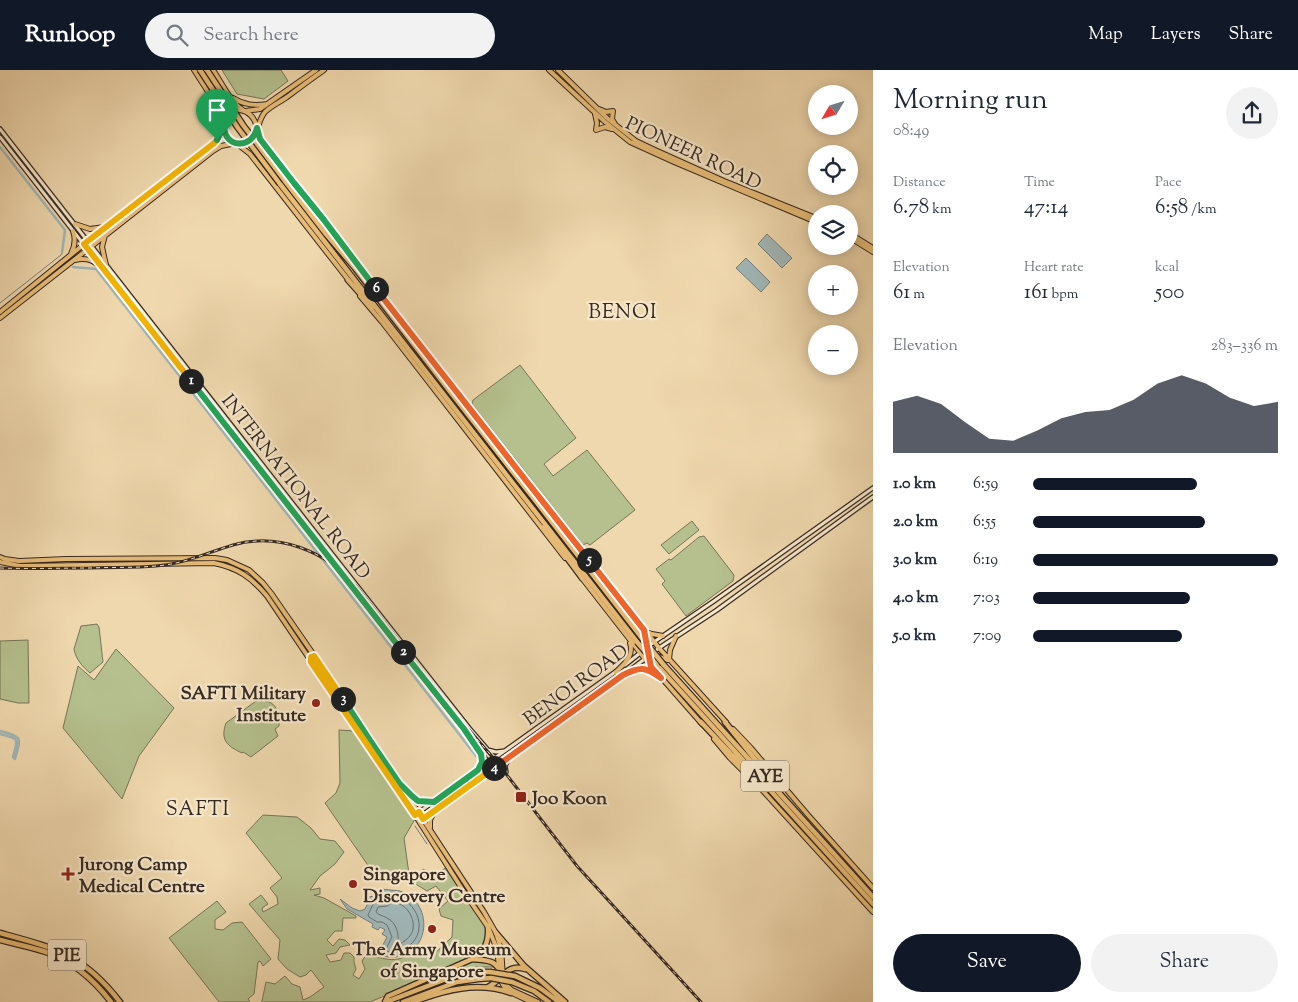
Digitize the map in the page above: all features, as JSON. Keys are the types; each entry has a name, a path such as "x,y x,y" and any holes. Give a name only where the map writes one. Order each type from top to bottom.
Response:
{"highway":[{"name":"AYE","path":"200,70 238,128 355,268 545,513 654,666 747,764 873,904"},
{"name":"AYE","path":"207,70 283,182 384,318 637,641 663,664 873,897"},
{"path":"307,199 355,268"},
{"path":"348,280 378,314 384,318"},
{"path":"522,495 582,578"},
{"path":"545,513 549,514 593,565"},
{"path":"700,722 752,775 763,783"},
{"path":"725,722 788,801"},
{"path":"386,1002 388,996 479,955 487,946 488,927"},
{"name":"PIE","path":"0,933 50,947 72,957 100,979 120,1002"},
{"path":"496,933 524,966 565,1002"},
{"name":"PIE","path":"0,940 47,952 64,960 88,977 111,1002"},
{"path":"472,959 491,961 499,966 501,977"},
{"path":"487,988 509,970 522,968 531,972"},
{"path":"386,1002 459,974 471,972 490,972 515,976 540,988 559,1002"},
{"path":"403,1002 458,982 478,978 491,978 512,982 534,992 549,1002"},
{"path":"413,1002 437,993 467,987 496,989 511,993"}],"main road":[{"path":"194,70 219,109 224,125 224,133 229,140 250,154 628,638 631,646 630,657 616,672"},
{"path":"213,70 237,106 254,118 260,139 654,642 648,652"},
{"path":"0,312 106,226 213,144 217,140 226,118 231,113 238,110 260,109 316,70"},
{"path":"0,318 213,151 224,144 243,144 250,141 255,136 262,116 266,111 324,70"},
{"name":"PIONEER ROAD","path":"549,70 595,110 636,141 724,181 808,215"},
{"name":"PIONEER ROAD","path":"558,70 613,130 630,142 808,219"},
{"path":"230,95 246,104 258,105 269,103"},
{"path":"613,130 605,127 596,130 595,110 613,112 612,119 618,128"},
{"name":"INTERNATIONAL ROAD","path":"0,130 289,500 500,764"},
{"name":"INTERNATIONAL ROAD","path":"0,137 464,729 492,769"},
{"path":"75,224 90,229 106,226"},
{"path":"69,256 75,244 73,231"},
{"path":"105,236 102,247 106,265"},
{"path":"858,239 873,250"},
{"path":"858,242 873,250"},
{"path":"73,261 80,259 92,260 103,270"},
{"name":"BENOI ROAD","path":"421,820 623,675 648,652 654,642 873,488"},
{"name":"BENOI ROAD","path":"417,814 616,672 717,610 873,497"},
{"path":"0,557 20,561 206,558 227,560 249,570 271,593 338,690 387,764 417,814"},
{"path":"0,562 20,566 214,563 242,572 258,585 267,596 384,769 421,820 464,892 488,927 497,949 499,966"},
{"path":"644,630 663,636"},
{"path":"644,630 648,652 661,678 730,758 763,791 873,912"},
{"path":"669,661 670,650 676,636"},
{"path":"628,638 637,641 648,652 669,661 751,748 873,888"},
{"path":"648,652 669,661"},
{"path":"311,662 311,658 314,656"},
{"path":"623,675 642,668 661,678"},
{"path":"484,745 491,751 500,752 507,750"},
{"path":"478,770 482,762 481,754"},
{"path":"506,772 506,764 514,754"},
{"path":"384,769 387,764"},
{"path":"482,776 491,775 498,777"},
{"path":"399,783 418,801 434,802"},
{"path":"431,832 430,820 435,810"},
{"path":"421,820 431,832 496,933 501,949 503,987 511,993 531,1002"},
{"path":"501,977 509,988 538,1002"}],"green space":[{"path":"222,70 281,70 288,81 264,99 237,94"},
{"path":"520,365 576,438 544,464 553,476 587,450 635,510 590,545 587,543 583,545 472,404 473,400"},
{"path":"692,521 699,530 669,554 661,545"},
{"path":"704,536 734,575 733,581 686,616 662,584 665,581 656,569 669,559 671,560 699,537"},
{"path":"97,624 99,627 103,662 90,673 78,660 74,649 81,626"},
{"path":"28,640 29,703 18,703 0,699 0,641"},
{"path":"116,649 174,708 139,756 122,799 63,728 78,666 94,680"},
{"path":"260,700 270,702 276,707 279,726 275,729 278,736 251,757 226,742 224,729 226,723"},
{"path":"339,730 355,731 415,819 404,838 409,874 376,877 325,803 336,793 340,783"},
{"path":"263,815 297,817 311,828 320,839 335,841 344,852 335,864 320,876 310,890 320,888 320,894 314,895 324,898 356,916 356,918 343,918 342,931 335,931 327,940 333,946 339,939 345,940 350,945 340,947 336,953 326,955 330,962 341,960 344,953 350,953 354,957 356,969 353,975 359,979 365,969 362,961 366,955 394,960 400,959 420,946 434,954 452,937 453,920 441,916 439,909 448,901 436,886 427,891 414,883 423,869 436,875 445,868 486,927 488,939 481,957 495,962 496,967 463,969 406,987 370,1002 261,1002 266,982 275,984 285,976 292,984 300,987 303,1000 324,987 311,970 306,975 300,977 287,969 278,959 280,940 249,904 261,895 268,904 262,908 263,912 278,904 277,897 270,888 282,878 246,833"},
{"path":"217,901 226,912 215,920 215,929 223,930 232,923 242,922 271,959 263,966 260,961 258,962 254,994 248,999 250,1002 219,1002 169,938"}],"water":[{"path":"767,234 792,258 782,268 758,244"},
{"path":"746,258 770,282 761,292 736,268"},
{"path":"381,889 400,891 412,898 420,907 423,918 423,930 420,941 413,950 402,956 388,957 378,954 387,937 382,934 385,930 380,927 378,930 372,927 373,924 347,909 340,899 352,908 360,911 365,909 369,901 366,899 367,897 385,895"}],"waterway":[{"path":"0,147 65,230 62,253"},
{"path":"0,303 62,253"},
{"path":"73,267 96,269 480,761"},
{"path":"0,731 13,735 18,739 15,759 13,757 16,740 0,734"},
{"path":"415,826 427,844"}],"railway":[{"path":"0,568 91,568 166,565 186,561 233,545 267,541 284,543 316,554 344,574 356,586 577,866 701,1002"}],"place":[{"name":"SAFTI Military Institute","path":"316,703"},
{"name":"Joo Koon","path":"521,797"},
{"name":"Jurong Camp Medical Centre","path":"68,874"},
{"name":"Singapore Discovery Centre","path":"353,884"},
{"name":"The Army Museum of Singapore","path":"432,929"}],"district":[{"name":"BENOI","path":"623,311"},
{"name":"SAFTI","path":"198,808"}],"route":[{"path":"224,126 224,133 229,140 240,144 247,143 255,136 257,128 260,139 291,180 644,630 651,667 661,678 642,668 623,675 423,819 419,812 415,815 311,662 311,658 314,656 338,690 399,783 418,801 434,802 478,770 482,762 481,754 464,729 84,244 217,140 224,126"}]}
